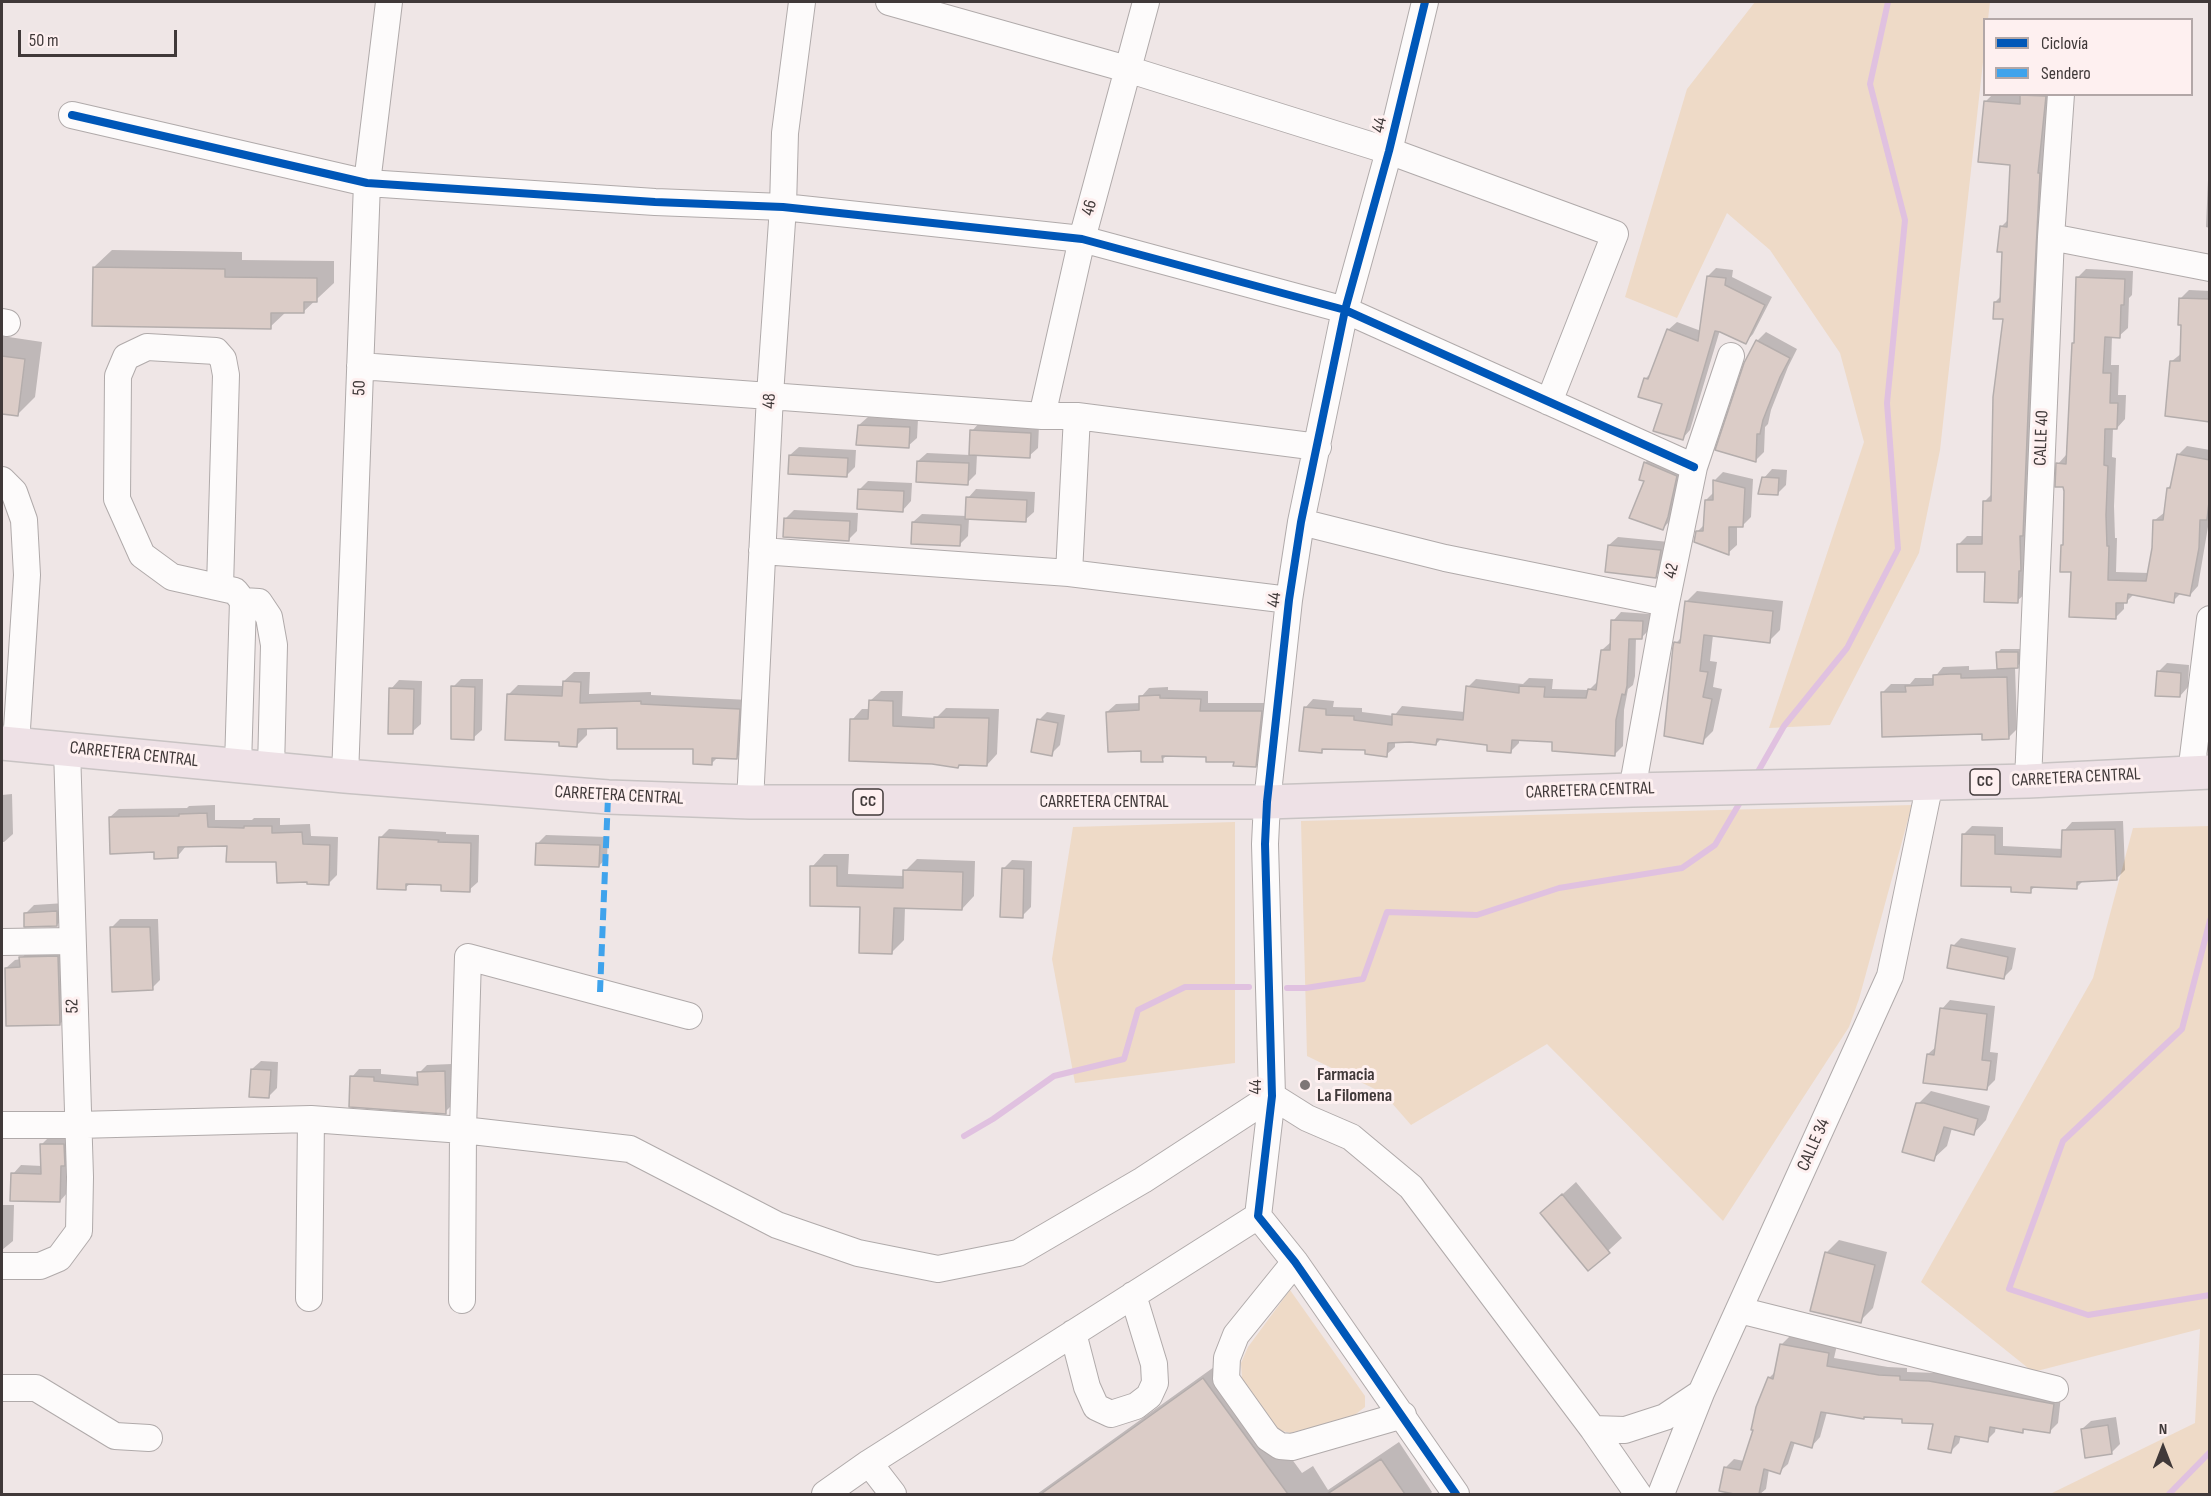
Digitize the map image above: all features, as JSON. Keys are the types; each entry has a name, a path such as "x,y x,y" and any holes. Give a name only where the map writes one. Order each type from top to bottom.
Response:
{"highway":[{"name":"CARRETERA CENTRAL","path":"9,743 345,776 634,798 750,802 1267,802 1632,790 2028,781 2200,773"}],"street":[{"name":"50","path":"345,776 367,183 389,2"},
{"name":"48","path":"750,802 770,395 783,207 785,133 802,2"},
{"path":"889,2 1127,69 1389,151 1615,234 1549,402"},
{"name":"46","path":"1042,416 1082,239 1146,2"},
{"name":"44","path":"1258,1216 1272,1096 1265,844 1267,802 1289,600 1301,522 1346,310 1389,151 1425,2"},
{"name":"CALLE 40","path":"2028,781 2051,237 2061,96"},
{"path":"72,115 367,183 655,202 783,207 1082,239 1346,310 1694,467"},
{"path":"2051,237 2210,268"},
{"path":"219,587 226,375 224,359 216,351 147,347 126,357 118,376 117,499 142,555 172,577 235,591 243,601 238,765"},
{"name":"42","path":"1632,790 1665,603 1694,467 1731,356"},
{"path":"360,366 1042,416 1077,416 1318,447"},
{"path":"1069,573 1077,416"},
{"path":"2,480 14,492 24,520 27,575 9,743"},
{"path":"1301,522 1445,558 1665,603"},
{"path":"762,551 1069,573 1289,600"},
{"path":"243,601 259,602 269,616 273,645 271,769"},
{"path":"2200,773 2210,619"},
{"name":"52","path":"2,1266 40,1266 59,1257 79,1231 80,1177 67,749"},
{"name":"CALLE 34","path":"1661,1494 1701,1394 1890,976 1930,783"},
{"path":"2,942 72,941"},
{"path":"462,1300 463,1130 468,957 689,1016"},
{"path":"2,1125 311,1119 463,1130 630,1149 777,1225 858,1253 938,1269 1018,1253 1143,1180 1272,1096 1307,1118 1351,1137 1411,1187 1593,1429 1638,1494"},
{"path":"309,1298 311,1119"},
{"path":"825,1494 869,1463 1258,1216 1295,1262 1456,1494"},
{"path":"1295,1262 1236,1335 1227,1358 1226,1379 1268,1438 1281,1446 1292,1447 1403,1415"},
{"path":"1073,1333 1087,1387 1096,1407 1110,1414 1136,1406 1149,1396 1155,1383 1154,1364 1133,1295"},
{"path":"1739,1310 2055,1389"},
{"path":"2,1388 36,1388 115,1436 149,1438"},
{"path":"1593,1429 1625,1430 1645,1424 1665,1417 1701,1394"},
{"path":"869,1463 893,1494"}],"shaded area":[{"path":"1755,2 1990,2 1988,18 1983,18 1983,62 1940,450 1919,553 1830,725 1769,728 1864,442 1840,353 1770,250 1727,213 1677,318 1625,297 1687,89"},
{"path":"1912,805 1859,999 1849,1027 1723,1221 1547,1044 1411,1125 1383,1093 1307,1056 1301,821"},
{"path":"1235,822 1235,1063 1075,1083 1052,959 1073,827"},
{"path":"2209,826 2209,1494 2050,1494 2195,1423 2200,1329 2033,1372 1921,1282 2093,978 2133,828"},
{"path":"1290,1290 1365,1396 1365,1407 1352,1417 1290,1433 1276,1429 1242,1379 1241,1363 1248,1347"}],"building":[{"path":"2020,96 2046,96 2038,173 2040,173 2023,536 2020,536 2021,571 2019,571 2018,603 1984,602 1985,572 1957,572 1957,544 1982,544 1983,501 1991,501 1993,397 2003,319 1993,319 1994,302 2000,302 2002,252 1997,252 2000,226 2007,227 2010,165 1978,162 1984,101 2020,104"},
{"path":"93,267 225,269 225,277 317,278 317,302 304,302 304,313 271,313 271,329 92,326"},
{"path":"1707,276 1726,278 1725,285 1765,305 1746,344 1715,331 1683,440 1653,431 1662,404 1638,397 1644,378 1648,379 1667,329 1698,341"},
{"path":"2076,277 2125,279 2120,338 2105,337 2103,373 2111,373 2110,403 2118,403 2117,429 2105,429 2104,465 2108,466 2106,515 2107,546 2109,546 2108,580 2146,581 2152,548 2153,520 2163,520 2167,488 2170,488 2177,454 2210,460 2207,520 2200,520 2199,548 2190,596 2175,593 2174,603 2128,594 2127,603 2116,603 2116,619 2069,617 2071,572 2060,572 2064,491 2063,487 2055,487 2056,463 2066,464"},
{"path":"2179,298 2210,299 2210,422 2165,416 2170,361 2180,361"},
{"path":"1756,340 1790,358 1763,420 1760,434 1757,434 1756,462 1715,450 1744,363"},
{"path":"2,356 25,359 18,416 2,414"},
{"path":"858,425 910,427 909,448 856,445"},
{"path":"970,430 1031,433 1030,458 969,455"},
{"path":"789,455 848,458 847,477 788,474"},
{"path":"917,461 969,463 968,485 916,482"},
{"path":"1644,462 1677,476 1663,530 1629,518 1644,481 1639,480"},
{"path":"1762,477 1779,478 1778,495 1758,494"},
{"path":"1713,480 1745,488 1743,527 1729,527 1729,555 1694,542 1696,531 1703,531 1705,500 1713,500"},
{"path":"858,489 904,491 903,512 857,509"},
{"path":"966,497 1027,500 1026,522 965,519"},
{"path":"784,518 850,521 849,541 783,537"},
{"path":"912,522 961,525 960,546 911,544"},
{"path":"1608,545 1661,550 1656,578 1605,572"},
{"path":"1685,601 1773,611 1770,643 1704,635 1700,671 1708,672 1703,697 1712,699 1703,744 1664,736 1673,646 1674,642 1680,643"},
{"path":"1611,620 1643,621 1642,639 1629,639 1627,686 1625,695 1622,694 1616,720 1615,756 1552,751 1552,742 1512,740 1511,753 1487,751 1487,745 1437,739 1436,745 1410,742 1388,743 1387,757 1365,754 1365,750 1322,749 1322,753 1299,751 1304,707 1326,709 1326,715 1354,716 1354,720 1392,725 1392,714 1463,720 1466,686 1519,693 1519,686 1545,687 1544,697 1586,698 1588,689 1596,690 1601,650 1610,650"},
{"path":"1996,652 2018,652 2018,668 1997,669"},
{"path":"2157,671 2181,673 2180,697 2155,696"},
{"path":"1961,674 1961,678 2007,677 2009,739 1982,740 1982,734 1882,737 1881,692 1906,692 1905,686 1933,685 1933,675"},
{"path":"563,681 581,682 580,703 641,701 641,704 740,709 737,759 712,758 712,765 693,764 693,749 617,749 617,728 578,729 577,747 559,746 559,742 505,740 507,694 562,696"},
{"path":"451,686 475,687 474,740 451,739"},
{"path":"389,688 414,689 413,734 388,734"},
{"path":"1160,695 1160,698 1201,699 1200,711 1262,711 1256,767 1233,766 1234,762 1206,762 1206,757 1162,756 1163,762 1141,762 1141,751 1108,752 1106,712 1139,710 1139,696"},
{"path":"869,700 893,701 893,726 934,728 934,717 989,718 987,766 959,765 958,768 932,764 849,761 850,719 868,719"},
{"path":"1037,719 1058,723 1052,756 1031,752"},
{"path":"207,813 208,827 272,826 272,833 302,832 303,844 330,845 329,885 307,884 307,882 277,883 276,862 226,862 227,846 178,847 178,858 154,859 154,852 110,854 109,817 179,816 179,814"},
{"path":"2115,829 2117,880 2077,882 2077,889 2031,887 2031,893 2011,892 2011,887 1961,886 1962,834 1995,835 1995,854 2061,857 2062,830"},
{"path":"379,837 471,843 470,892 441,891 441,885 406,884 406,890 377,889"},
{"path":"536,843 600,845 599,867 535,865"},
{"path":"810,866 837,866 837,886 903,888 903,870 963,872 962,910 894,908 892,954 859,953 860,907 810,906"},
{"path":"1002,868 1024,869 1023,918 1000,917"},
{"path":"57,911 57,926 24,927 24,913"},
{"path":"110,927 150,927 153,990 112,992"},
{"path":"1951,945 2008,957 2004,979 1947,968"},
{"path":"58,956 60,1025 6,1026 5,968 20,967 19,957"},
{"path":"1940,1008 1987,1014 1982,1060 1991,1061 1987,1090 1923,1083 1927,1054 1934,1055"},
{"path":"251,1069 271,1070 269,1098 249,1097"},
{"path":"445,1071 446,1114 349,1107 350,1076 374,1077 374,1081 418,1085 417,1072"},
{"path":"1916,1103 1924,1103 1978,1119 1974,1135 1944,1127 1934,1161 1902,1152"},
{"path":"40,1144 64,1144 65,1166 61,1166 60,1202 10,1201 11,1173 41,1174"},
{"path":"1562,1194 1610,1253 1588,1271 1540,1213"},
{"path":"1825,1252 1875,1265 1861,1323 1810,1311"},
{"path":"1780,1344 1829,1353 1827,1366 1879,1375 1900,1376 1900,1380 1929,1381 2054,1404 2050,1433 2023,1429 2023,1433 1990,1427 1988,1442 1955,1436 1951,1453 1928,1449 1933,1424 1902,1423 1902,1419 1864,1417 1864,1419 1821,1412 1812,1448 1791,1442 1780,1474 1764,1469 1759,1494 1734,1494 1719,1491 1724,1467 1740,1470 1753,1430 1751,1430 1756,1407 1768,1377 1773,1379"},
{"path":"1203,1378 1288,1494 1041,1494"},
{"path":"2108,1425 2112,1454 2085,1458 2081,1429"},
{"path":"1381,1459 1405,1494 1327,1494"}],"waterway":[{"path":"1755,777 1784,726 1847,648 1898,549 1887,403 1905,220 1870,84 1888,2"},
{"path":"1287,988 1306,988 1363,979 1387,912 1477,915 1559,888 1682,868 1715,845 1742,799"},
{"path":"2210,920 2182,1029 2063,1141 2009,1289 2088,1315 2210,1295"},
{"path":"964,1136 993,1119 1054,1076 1124,1059 1138,1010 1185,987 1249,987"},
{"path":"2169,1494 2210,1452"}],"marked path":[{"path":"600,992 608,797"}],"cycle path":[{"path":"1425,2 1389,151 1345,310 1301,522 1289,600 1267,802 1265,844 1272,1096 1258,1216 1295,1262 1456,1494"},
{"path":"72,115 367,183 655,202 783,207 1082,239 1345,310 1694,467"}],"place":[{"name":"Farmacia La Filomena","path":"1305,1085"}]}
